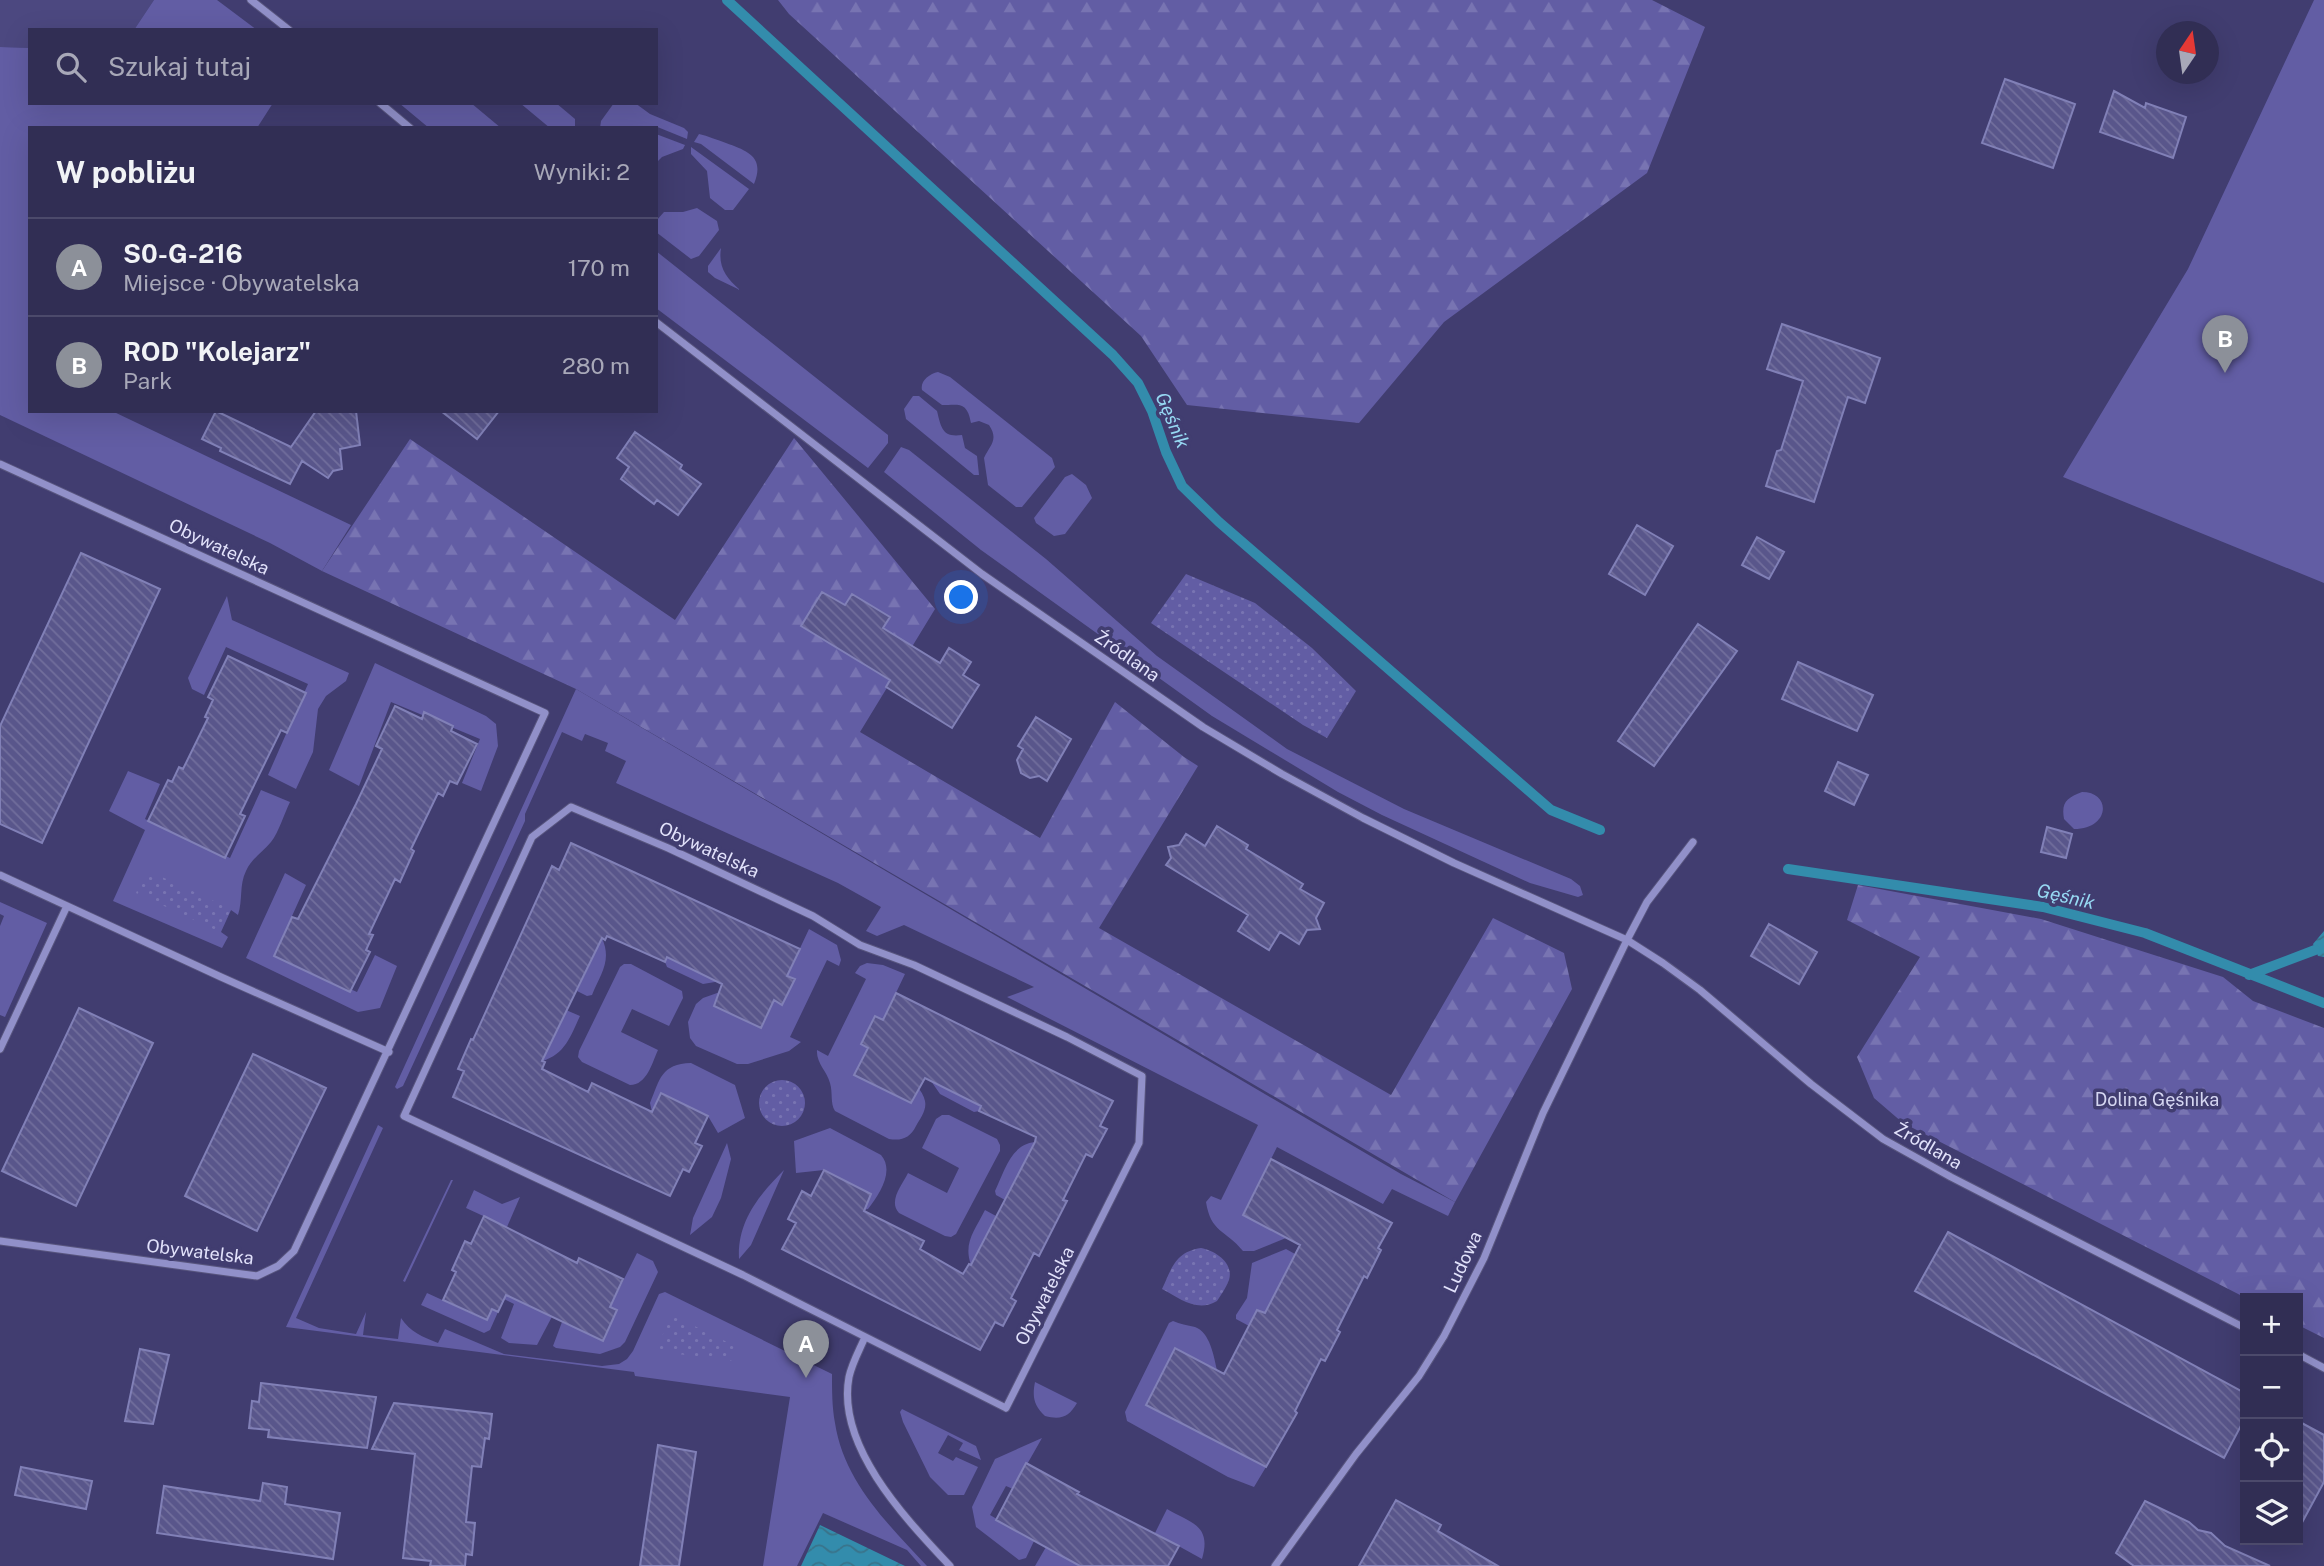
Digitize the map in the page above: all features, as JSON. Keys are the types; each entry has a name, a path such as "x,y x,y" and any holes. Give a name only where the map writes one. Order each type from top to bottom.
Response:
{"street":[{"path":"251,0 286,28"},
{"path":"382,105 408,126"},
{"name":"Źródlana","path":"658,324 982,575 1203,727 1363,818 1454,863 1627,940 1700,990 1851,1116 1883,1139 1951,1177 2240,1325"},
{"name":"Obywatelska","path":"0,464 545,713 295,1251 278,1266 257,1276 0,1241"},
{"name":"Obywatelska","path":"571,807 668,848 813,916 860,944 914,965 1067,1037 1142,1076 1139,1143 1006,1408 865,1336 674,1242 404,1116 532,837 571,807"},
{"path":"1627,940 1647,902 1693,842"},
{"path":"0,875 389,1052"},
{"path":"0,1049 67,906"},
{"name":"Ludowa","path":"1275,1566 1356,1454 1419,1376 1444,1336 1484,1258 1543,1113 1627,940"},
{"path":"865,1336 849,1377 849,1410 856,1434 870,1470 901,1511 950,1566"},
{"path":"2302,1356 2324,1368"}],"shaded area":[{"path":"0,0 154,0 135,28 28,28 28,48 0,47"}],"green space":[{"path":"154,0 217,0 254,28 135,28"},
{"path":"778,0 1652,0 1705,27 1647,173 1444,322 1359,423 1187,405 1141,336 789,14"},
{"path":"2314,0 2324,0 2324,583 2063,477 2188,269"},
{"path":"0,47 28,48 28,105 272,105 258,126 28,126 28,413 116,413 351,525 322,571 270,543 0,415"},
{"path":"401,105 473,105 499,126 427,126"},
{"path":"522,105 558,105 575,119 575,126 548,126"},
{"path":"613,105 638,105 650,114 684,128 688,132 687,139 658,126 600,126"},
{"path":"699,134 734,146 752,156 757,167 754,184 701,144 694,142"},
{"path":"658,135 685,145 683,149 658,161"},
{"path":"691,147 749,189 733,210 725,210 710,198 707,171 691,154"},
{"path":"697,208 717,221 719,230 699,256 691,259 658,234 658,219 664,212 683,212"},
{"path":"721,248 724,272 740,290 708,272 708,266"},
{"path":"658,253 888,435 888,443 868,468 658,310"},
{"path":"938,372 950,377 1052,458 1055,467 1022,507 1016,507 988,485 984,458 993,439 989,425 979,421 971,423 965,408 942,405 922,390 926,378"},
{"path":"913,396 919,396 937,411 946,433 962,435 965,448 977,456 979,475 974,475 906,419 904,409"},
{"path":"794,438 935,609 860,732 1040,838 1115,702 1198,766 1099,928 1391,1095 1493,918 1564,953 1572,989 1455,1202 576,689 322,571 410,439 675,620"},
{"path":"901,447 909,450 1046,559 1157,656 1287,749 1404,809 1571,879 1580,886 1583,895 1578,897 1530,883 1382,815 1338,792 1212,716 981,550 884,472"},
{"path":"1072,474 1086,485 1092,498 1065,534 1054,536 1036,523 1034,518 1065,477"},
{"path":"1186,574 1255,603 1312,648 1356,691 1327,738 1303,725 1151,623"},
{"path":"227,596 232,620 349,673 346,681 326,696 318,709 313,752 296,789 268,775 308,684 226,647 204,695 192,689 188,678"},
{"path":"375,663 486,716 496,724 498,746 481,791 462,783 480,739 391,702 359,786 329,770"},
{"path":"576,689 1401,1174 1455,1202 1448,1216 1392,1189 1383,1204 1277,1147 1243,1215 1286,1238 1254,1251 1243,1251 1211,1220 1206,1202 1211,1196 1221,1200 1258,1125 1007,997 1034,987 904,925 877,936 866,931 881,907 838,883 616,783 626,761 605,751 608,743 585,734 582,741 562,732 525,814 525,821 403,1086 397,1089 395,1087"},
{"path":"128,771 160,784 145,819 230,858 261,790 290,802 274,838 246,871 238,915 231,910 221,932 228,937 222,948 113,901 145,830 109,811"},
{"path":"2082,792 2098,798 2103,810 2095,823 2074,829 2064,819 2063,808 2069,799"},
{"path":"147,870 231,909 220,932 136,893"},
{"path":"285,873 306,885 274,956 357,992 375,955 397,966 380,1008 358,1012 246,958"},
{"name":"Dolina Gęśnika","path":"1858,885 2041,919 2223,977 2253,1001 2324,1028 2324,1338 2303,1328 2303,1293 2240,1295 1903,1123 1874,1098 1857,1057 1920,957 1847,920"},
{"path":"0,902 47,923 5,1017 0,1015 0,926 4,916 0,914"},
{"path":"809,929 837,945 841,960 839,966 827,960 790,1037 801,1042 789,1051 748,1064 737,1064 696,1046 690,1038 688,1022 696,1004 703,998 720,992 714,1006 761,1028 774,1000 783,1004 794,980 787,976"},
{"path":"602,938 606,960 592,995 587,996 577,991"},
{"path":"667,957 721,981 703,984 667,967"},
{"path":"867,963 883,965 905,974 883,1020 875,1016 861,1043 908,1077 922,1093 925,1101 923,1114 911,1133 898,1140 889,1139 835,1111 830,1083 817,1055 817,1050 828,1056 866,979 855,973 860,966"},
{"path":"631,964 682,991 683,998 669,1026 632,1009 621,1032 658,1050 645,1077 630,1085 582,1062 578,1057 620,967"},
{"path":"566,1010 580,1016 574,1030 562,1049 542,1061"},
{"path":"691,1063 735,1085 745,1118 718,1133 708,1116 661,1094 652,1112 650,1103 663,1074 673,1066"},
{"path":"782,1080 799,1086 805,1103 799,1120 782,1126 765,1120 759,1103 765,1086"},
{"path":"931,1081 982,1105 979,1111 974,1112 940,1094"},
{"path":"949,1115 997,1139 1000,1145 1000,1151 956,1234 951,1237 899,1213 895,1203 897,1193 908,1173 947,1193 959,1168 922,1148 936,1119"},
{"path":"378,1125 383,1128 296,1318 319,1328 356,1334 366,1312 363,1335 398,1339 401,1318 413,1330 438,1343 445,1329 504,1354 602,1366 619,1364 627,1359 659,1294 665,1292 832,1374 835,1423 848,1464 883,1518 927,1566 921,1566 907,1550 823,1513 797,1566 763,1566 790,1397 635,1376 634,1372 286,1327"},
{"path":"830,1128 881,1155 885,1161 884,1183 868,1209 862,1210 824,1170 796,1173 794,1141"},
{"path":"1035,1142 1005,1200 996,1195 995,1191 1014,1153"},
{"path":"727,1143 731,1159 721,1198 712,1217 690,1235 693,1218"},
{"path":"784,1170 751,1245 739,1259 742,1233 751,1210"},
{"path":"453,1180 405,1282 403,1281"},
{"path":"474,1190 502,1204 520,1197 507,1227 466,1208"},
{"path":"985,1210 996,1216 971,1265 969,1243"},
{"path":"1201,1248 1222,1259 1230,1274 1228,1283 1217,1301 1195,1305 1162,1289 1180,1257"},
{"path":"1286,1249 1295,1254 1265,1313 1257,1310 1249,1326 1236,1319 1247,1298 1252,1263"},
{"path":"637,1253 653,1261 658,1272 625,1342 620,1347 600,1354 553,1346 562,1322 603,1340 610,1307"},
{"path":"503,1285 555,1311 537,1345 509,1343 501,1338 514,1304 498,1296"},
{"path":"427,1293 486,1320 492,1309 498,1312 490,1330 484,1333 421,1305"},
{"path":"672,1315 737,1347 731,1361 655,1351"},
{"path":"1173,1321 1195,1327 1204,1334 1217,1370 1146,1405 1266,1467 1254,1487 1228,1477 1127,1421 1125,1412 1169,1323"},
{"path":"1035,1382 1077,1403 1071,1412 1064,1416 1045,1416 1035,1401"},
{"path":"902,1409 976,1446 981,1460 959,1450 963,1443 948,1435 938,1453 953,1461 956,1457 978,1467 964,1495 948,1495 930,1477 903,1422 900,1412"},
{"path":"1042,1438 1013,1489 1006,1486 990,1515 1034,1541 1026,1558 1019,1560 976,1527 972,1507 995,1459"},
{"path":"1167,1509 1191,1522 1202,1532 1202,1559 1155,1533"},
{"path":"1046,1547 1080,1566 1035,1566"}],"water":[{"path":"2324,931 2324,957 2318,956 2313,944"},
{"path":"820,1525 905,1566 801,1566"}],"building":[{"path":"2005,79 2075,104 2053,168 1982,143"},
{"path":"2114,91 2145,108 2146,103 2186,117 2173,158 2100,132"},
{"path":"1782,324 1880,358 1865,403 1848,397 1814,502 1766,486 1777,451 1781,450 1803,381 1767,369"},
{"path":"215,413 220,413 291,447 315,413 356,413 360,445 340,449 342,469 333,471 328,478 302,461 290,484 220,451 221,448 202,439"},
{"path":"444,413 497,413 477,439"},
{"path":"635,432 682,465 680,469 701,484 678,515 657,500 654,504 621,479 629,467 617,458"},
{"path":"1637,525 1673,546 1645,595 1609,574"},
{"path":"1757,537 1784,552 1769,579 1742,565"},
{"path":"81,553 160,589 42,843 0,824 0,726"},
{"path":"822,592 845,605 852,594 890,617 883,628 940,663 949,648 971,662 963,675 979,685 952,728 886,687 890,680 801,626"},
{"path":"1698,624 1737,651 1654,766 1618,741"},
{"path":"228,656 306,693 287,733 281,730 240,814 245,816 225,858 148,821 168,780 172,782 179,767 183,769 208,718 205,717 213,700 208,697"},
{"path":"1798,662 1873,695 1857,731 1782,699"},
{"path":"395,706 422,719 424,712 453,726 451,731 477,744 457,784 450,781 443,796 438,793 411,849 414,851 400,882 395,879 369,934 373,935 366,950 370,952 350,992 274,956 292,917 298,919 356,804 382,749 376,746"},
{"path":"1036,717 1071,739 1047,781 1039,776 1030,778 1021,773 1017,760 1023,749 1018,746"},
{"path":"1838,762 1868,775 1854,805 1825,791"},
{"path":"1217,826 1248,845 1246,849 1303,884 1300,889 1324,903 1316,918 1320,929 1307,930 1299,944 1280,932 1269,950 1238,931 1248,915 1166,865 1171,858 1168,847 1179,845 1186,834 1205,846"},
{"path":"2047,827 2072,834 2066,858 2041,852"},
{"path":"571,843 800,949 787,976 795,979 782,1005 774,1000 761,1028 714,1006 722,984 667,957 665,962 607,936 605,940 602,938 542,1061 545,1062 542,1069 588,1092 592,1083 652,1112 661,1093 708,1116 695,1143 702,1146 689,1172 683,1169 670,1196 453,1097 464,1071 458,1069 471,1039 473,1040 552,866 559,870"},
{"path":"1769,924 1817,952 1799,984 1751,956"},
{"path":"896,993 1113,1101 1100,1126 1107,1129 1092,1157 1086,1154 1063,1200 1067,1201 1039,1256 1034,1253 1011,1298 1016,1301 1003,1326 995,1322 980,1350 782,1249 796,1223 788,1219 802,1191 811,1196 824,1170 871,1194 864,1211 924,1241 920,1249 963,1274 969,1264 971,1265 1035,1142 1036,1137 979,1111 981,1106 925,1078 911,1103 854,1075 868,1048 861,1044 875,1016 883,1020"},
{"path":"79,1008 153,1043 76,1206 2,1171"},
{"path":"253,1054 326,1088 257,1231 185,1196"},
{"path":"1271,1159 1392,1223 1378,1248 1381,1250 1367,1278 1364,1276 1337,1330 1340,1332 1325,1361 1321,1359 1295,1411 1297,1413 1266,1467 1146,1405 1175,1348 1224,1374 1257,1310 1265,1313 1300,1245 1243,1215"},
{"path":"484,1216 577,1263 579,1258 623,1279 610,1307 617,1310 603,1341 506,1295 498,1312 492,1309 487,1320 443,1300 456,1272 452,1270 465,1241 471,1244"},
{"path":"1948,1232 2240,1390 2240,1428 2224,1458 1915,1291"},
{"path":"140,1349 169,1355 153,1424 125,1421"},
{"path":"261,1383 376,1397 367,1448 268,1437 269,1430 249,1428 252,1401 259,1402"},
{"path":"394,1403 492,1414 489,1439 485,1438 481,1467 472,1466 466,1522 475,1523 472,1555 466,1554 465,1566 430,1566 431,1561 403,1558 415,1454 372,1449"},
{"path":"2303,1424 2324,1435 2324,1482 2303,1521"},
{"path":"658,1445 696,1452 679,1566 640,1566"},
{"path":"1026,1463 1079,1492 1077,1494 1179,1546 1168,1566 1080,1566 996,1520"},
{"path":"21,1467 92,1481 86,1509 15,1495"},
{"path":"263,1483 287,1487 285,1504 340,1513 333,1559 157,1533 164,1486 260,1501"},
{"path":"1396,1500 1441,1525 1438,1531 1498,1566 1359,1566"},
{"path":"2145,1501 2189,1522 2198,1530 2211,1533 2225,1546 2270,1566 2134,1566 2116,1553"}],"waterway":[{"name":"Gęśnik","path":"727,0 1113,355 1138,383 1182,486 1219,522 1551,810 1600,830"},
{"name":"Gęśnik","path":"1788,869 2043,907 2145,933 2324,1003"},
{"path":"2249,975 2315,950"}],"place":[{"name":"ROD \"Kolejarz\"","path":"2225,373"},
{"name":"S0-G-216","path":"806,1378"}]}
